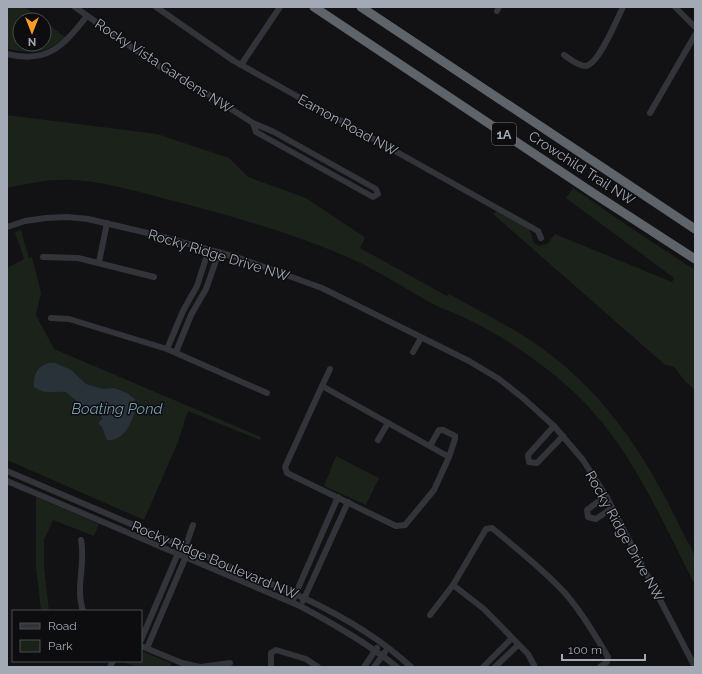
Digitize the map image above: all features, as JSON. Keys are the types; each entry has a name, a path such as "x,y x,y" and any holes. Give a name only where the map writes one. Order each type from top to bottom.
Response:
{"highway":[{"name":"Crowchild Trail NW","path":"314,7 695,259"},
{"name":"Crowchild Trail NW","path":"361,7 695,229"}],"street":[{"name":"Rocky Vista Gardens NW","path":"75,7 155,64 181,76 253,123 281,136 376,189 378,194 372,197 256,132 253,123"},
{"name":"Eamon Road NW","path":"156,7 241,65 538,231 541,238"},
{"path":"241,65 280,7"},
{"path":"564,55 581,65 588,65 593,62 610,35 623,7"},
{"path":"675,7 695,27"},
{"path":"7,54 31,57 45,54 59,47 69,38 87,16"},
{"path":"650,113 695,35"},
{"name":"Rocky Ridge Drive NW","path":"7,227 25,221 57,217 78,218 107,223 219,252 322,288 469,361 499,379 554,426 583,460 606,496 695,667"},
{"path":"99,262 107,223"},
{"path":"172,351 184,311 197,286 209,249"},
{"path":"172,351 206,290 219,252"},
{"path":"43,257 78,258 99,262 154,277"},
{"path":"197,286 206,290"},
{"path":"184,311 191,315"},
{"path":"51,318 69,319 172,351 267,393"},
{"path":"413,352 421,338"},
{"path":"330,369 285,467 287,473 396,526 405,525 434,490 456,439 455,436 443,430 439,430 430,446"},
{"path":"322,386 449,456"},
{"path":"378,440 388,423"},
{"path":"554,426 528,455 529,462 538,463 563,436"},
{"name":"Rocky Ridge Boulevard NW","path":"7,472 296,594 349,621 388,648 411,667"},
{"name":"Rocky Ridge Boulevard NW","path":"7,481 292,602 340,627 376,650 397,667"},
{"path":"606,496 587,510 588,517 596,519 612,508"},
{"path":"292,602 338,497"},
{"path":"300,606 348,502"},
{"path":"193,525 185,548 185,557 144,647 182,663 200,667 230,663"},
{"path":"430,615 452,585 486,529 492,528 541,569 566,594 589,624 608,657 606,662 600,667"},
{"path":"81,540 83,551 80,589 84,610"},
{"path":"142,638 178,554 185,548"},
{"path":"452,585 484,609 528,654 536,667"},
{"path":"483,667 512,638"},
{"path":"364,667 381,643"},
{"path":"495,667 518,645"},
{"path":"374,667 388,648"},
{"path":"271,667 271,654 276,650 306,659 318,667"}],"green space":[{"path":"7,7 25,7 32,12 12,12 12,50 7,49"},
{"path":"52,27 65,37 52,46"},
{"path":"7,115 157,134 229,158 248,177 306,198 363,236 365,238 360,248 447,296 449,294 532,341 581,381 629,437 655,479 693,551 696,570 695,585 644,485 613,437 596,415 577,395 537,361 492,332 459,315 441,308 352,259 260,225 213,211 94,182 54,180 7,188"},
{"path":"573,188 695,270 695,390 685,381 674,367 664,364 493,214 497,211 529,228 534,243 539,246 547,244 555,234 672,282 674,278 566,198"},
{"path":"21,230 29,258 32,257 41,293 36,315 54,349 261,437 260,440 188,411 178,442 144,520 7,460 7,268 24,259 15,232"},
{"path":"336,456 379,478 366,505 324,486"},
{"path":"36,497 99,524 94,536 53,520 44,540 44,567 49,610 41,610 36,567"},
{"path":"142,651 171,663 171,667 137,667 123,662 142,662"}],"water":[{"name":"Boating Pond","path":"48,363 55,363 71,370 86,384 103,389 114,388 127,393 135,399 134,402 137,407 130,424 119,438 107,440 102,427 98,423 102,419 101,414 87,408 66,392 46,392 34,387 36,372"}]}
